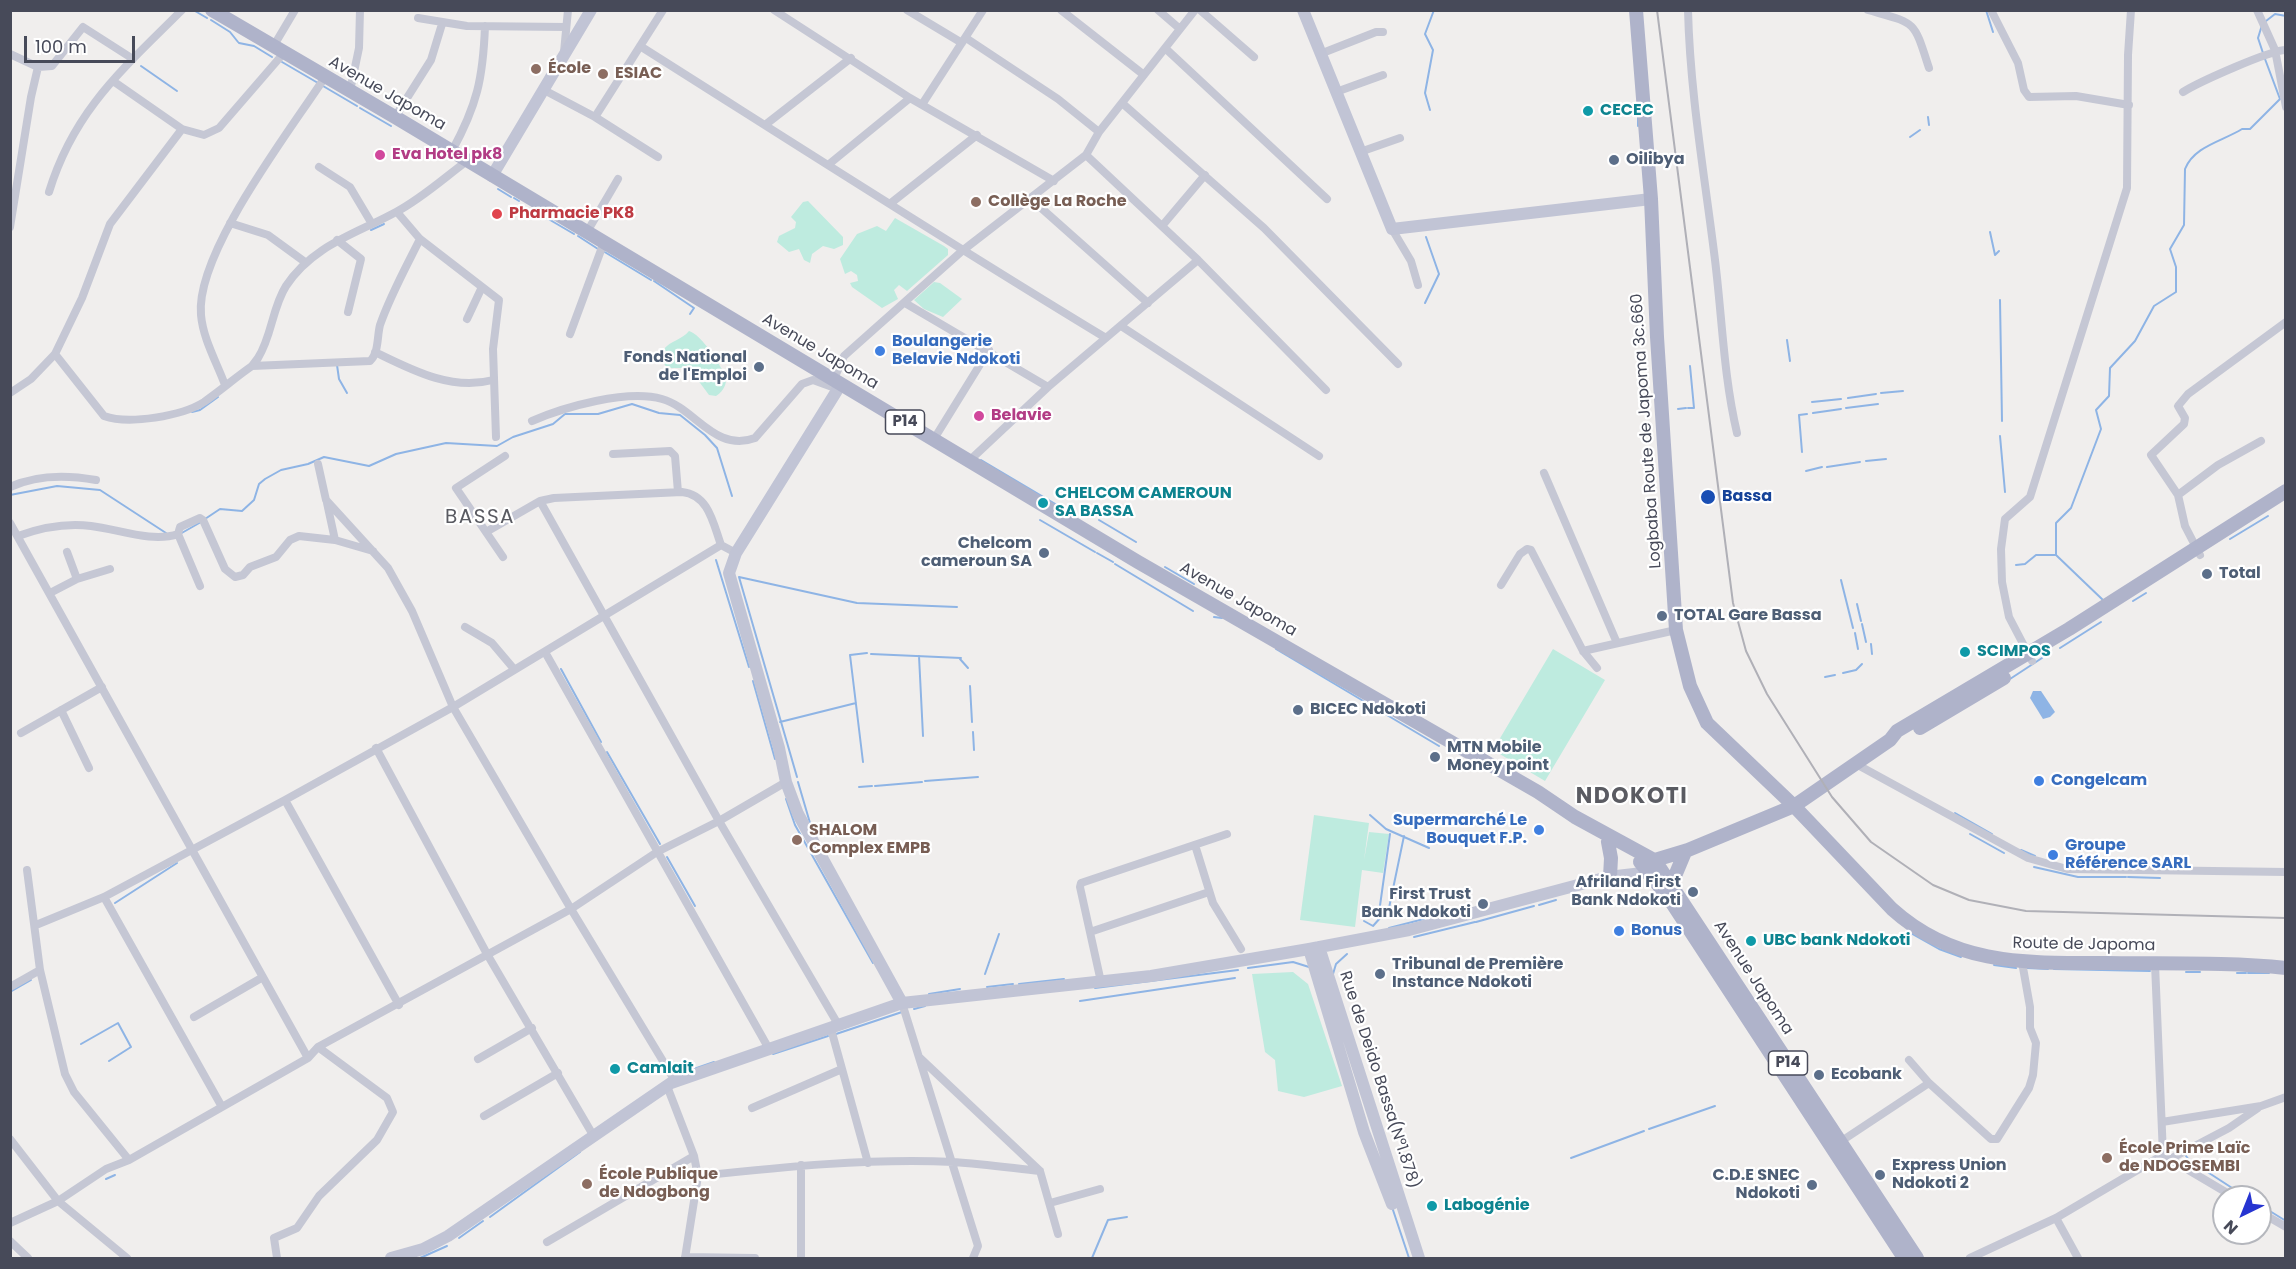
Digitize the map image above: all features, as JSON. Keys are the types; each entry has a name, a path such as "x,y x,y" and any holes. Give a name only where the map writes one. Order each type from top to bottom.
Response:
{"main road":[{"name":"Avenue Japoma","path":"213,10 1138,562 1538,792 1651,866 1672,883 1730,978 1917,1258"},
{"path":"492,176 591,10"},
{"path":"1303,10 1392,230 1651,200"},
{"name":"Logbaba Route de Japoma 3c.660","path":"1636,10 1651,200 1657,337 1676,630 1689,686 1707,723 1794,806"},
{"path":"838,384 730,564 731,582 779,747 786,782 802,823 902,1003"},
{"path":"2198,552 2286,491"},
{"path":"391,1258 411,1256 448,1236 671,1084 902,1003 981,992 1101,982 1314,948 1409,930 1651,866 1794,806 1890,740 1897,731 1964,696 2071,633 2198,552 2286,501"},
{"name":"Route de Japoma","path":"1794,806 1892,909 1923,934 1966,952 2022,962 2286,968"},
{"name":"Avenue Japoma","path":"1598,830 1608,842 1651,866 1905,1258"},
{"path":"1608,842 1611,858 1609,877"},
{"path":"1672,883 1686,851"},
{"path":"1314,948 1364,1132 1411,1258"},
{"name":"Rue de Deido Bassa(N°1.878)","path":"1314,948 1419,1258"}],"street":[{"path":"49,192 58,160 89,107 182,10"},
{"path":"113,81 182,129 192,134 212,133 278,50 295,10"},
{"path":"350,91 359,48 360,10"},
{"path":"564,56 568,10"},
{"path":"595,117 663,10"},
{"path":"774,10 910,98 1054,182"},
{"path":"907,10 964,41 1058,99 1100,132"},
{"path":"922,103 982,10"},
{"path":"1061,10 1144,75"},
{"path":"1158,10 1180,29"},
{"path":"532,421 556,410 606,398 647,397 676,405 719,437 748,440 755,438 802,384 813,380 838,384 844,356 962,251 1086,156 1100,132 1194,10"},
{"path":"1200,10 1254,57"},
{"path":"1688,10 1699,153 1714,253 1729,393 1737,434"},
{"path":"1868,10 1907,21 1914,27 1929,68"},
{"path":"1991,10 2018,63 2024,90 2029,97 2076,96 2129,105"},
{"path":"2030,657 2008,617 2002,582 2001,549 2006,519 2030,496 2103,261 2124,202 2127,188 2128,55 2131,10"},
{"path":"2257,10 2275,50 2286,107"},
{"path":"418,18 442,24 566,27"},
{"path":"395,117 431,60 442,24"},
{"path":"452,151 476,104 481,83 485,26"},
{"path":"10,54 38,67 47,68 57,62 83,27 133,59"},
{"path":"1320,54 1376,32 1383,32"},
{"path":"640,46 891,203 962,251 1106,338"},
{"path":"1165,48 1327,199"},
{"path":"2183,92 2203,80 2244,65 2275,50 2286,50"},
{"path":"765,125 851,58"},
{"path":"10,227 38,67"},
{"path":"1336,92 1383,75"},
{"path":"225,385 201,316 201,296 208,269 230,223 325,77"},
{"path":"544,90 595,117 658,157"},
{"path":"828,165 910,98"},
{"path":"1122,103 1264,228 1398,364"},
{"path":"10,393 31,379 55,354 82,298 102,240 110,224 182,129"},
{"path":"891,203 977,135"},
{"path":"1360,152 1400,138"},
{"path":"1086,156 1198,260 1326,390"},
{"path":"55,354 96,408 104,416 114,420 141,420 183,410 204,402 252,366 262,352 277,302 305,262 337,240 397,212 467,161"},
{"path":"319,167 350,187 372,224"},
{"path":"1162,226 1205,175"},
{"path":"587,232 618,179"},
{"path":"1031,199 1148,303"},
{"path":"397,212 420,239 499,302 494,330 496,437"},
{"path":"230,223 276,239 305,262"},
{"path":"1392,230 1411,261 1418,285"},
{"path":"252,366 335,364 351,361 367,363 374,358 387,308 420,239"},
{"path":"337,240 361,259 348,312"},
{"path":"570,334 604,242"},
{"path":"969,462 1048,387 1198,260"},
{"path":"466,319 482,287"},
{"path":"905,303 989,350 1048,387"},
{"path":"2198,552 2181,513 2178,495 2151,455 2186,422 2179,409 2179,403 2205,380 2286,322"},
{"path":"1121,326 1319,456"},
{"path":"934,440 989,350"},
{"path":"375,352 427,377 477,383 494,380"},
{"path":"2178,495 2218,465 2261,441"},
{"path":"613,454 670,451 675,456 678,492"},
{"path":"503,557 456,488 505,456"},
{"path":"318,464 322,492 334,540"},
{"path":"1544,473 1617,643"},
{"path":"10,487 33,480 60,476 96,480"},
{"path":"322,492 330,506 376,552 412,611 453,707 671,1084 698,1176 685,1258 755,1258"},
{"path":"486,532 540,501 566,496 692,493 704,501 721,545 736,553"},
{"path":"540,501 835,1027 842,1069 868,1163"},
{"path":"200,586 178,534 180,527 200,519 203,520 225,569 235,577 243,575 250,567 279,555 294,537 334,540 376,552"},
{"path":"10,524 194,849 308,1058"},
{"path":"18,536 38,530 78,525 159,537 178,534"},
{"path":"36,925 104,897 453,707 721,545"},
{"path":"1501,585 1520,554 1527,549 1531,550 1582,651 1597,668"},
{"path":"67,552 77,579"},
{"path":"50,593 77,579 110,569"},
{"path":"465,627 492,643 514,669"},
{"path":"1582,651 1676,630"},
{"path":"544,651 769,1049"},
{"path":"21,733 102,687"},
{"path":"61,710 89,768"},
{"path":"376,748 488,954 593,1136"},
{"path":"1856,764 2028,858 2048,865 2067,868 2286,872"},
{"path":"10,1223 58,1201 106,1169 129,1160 308,1058 318,1047 399,1005 571,909 657,852 719,821 786,782"},
{"path":"285,800 399,1005"},
{"path":"1101,982 1081,883 1227,834"},
{"path":"1195,845 1209,892 1241,949"},
{"path":"27,870 36,925 40,970 69,1085 129,1160"},
{"path":"1090,932 1209,892"},
{"path":"104,897 222,1107"},
{"path":"1909,1060 1929,1083 1991,1138 1996,1139 2029,1088 2033,1075 2036,1043 2030,1028 2030,1007 2022,962"},
{"path":"2155,964 2162,1122 2167,1157"},
{"path":"10,987 40,970"},
{"path":"194,1017 263,977"},
{"path":"902,1003 954,1162 978,1246 973,1258"},
{"path":"478,1059 532,1028"},
{"path":"277,1258 274,1238 297,1228 319,1196 365,1154 393,1112 387,1098 318,1047"},
{"path":"919,1058 1040,1171 1058,1234"},
{"path":"752,1108 842,1069"},
{"path":"484,1116 558,1073"},
{"path":"1840,1142 1929,1083"},
{"path":"2162,1122 2261,1106 2286,1097"},
{"path":"1970,1258 2056,1218 2167,1157 2229,1128 2261,1106"},
{"path":"10,1139 58,1201 127,1258"},
{"path":"547,1242 694,1156"},
{"path":"2167,1157 2214,1185"},
{"path":"698,1176 801,1165 868,1163 954,1162 1040,1171"},
{"path":"801,1165 801,1258"},
{"path":"1050,1203 1100,1189"},
{"path":"2056,1218 2078,1258"},
{"path":"2272,1219 2286,1227"},
{"path":"10,1240 28,1258"}],"green space":[{"path":"808,201 843,237 843,245 834,249 823,246 812,254 810,263 804,260 799,249 789,252 777,242 779,236 795,228 796,222 791,217 803,202"},
{"path":"895,218 944,246 948,249 948,255 907,291 899,285 894,290 898,299 882,308 852,287 850,283 858,281 857,275 851,271 845,274 840,259 857,234 877,226 886,231"},
{"path":"934,282 940,283 962,299 943,317 924,309 914,300"},
{"path":"689,331 700,338 717,360 724,375 725,385 716,396 709,395 689,368 667,368 663,362 663,350"},
{"path":"1553,649 1605,680 1545,781 1493,750"},
{"path":"1314,815 1369,823 1364,860 1369,832 1389,834 1383,873 1362,870 1355,927 1300,920"},
{"path":"1293,972 1308,984 1342,1086 1304,1097 1278,1091 1275,1060 1265,1052 1252,974"}],"water":[{"path":"2033,691 2041,691 2055,712 2050,717 2043,719 2030,698"}],"waterway":[{"path":"1430,110 1425,93 1433,50 1425,34 1434,10"},
{"path":"1986,10 1993,32"},
{"path":"195,11 207,18"},
{"path":"2266,21 2275,14 2286,16"},
{"path":"211,20 230,32 238,42"},
{"path":"2262,25 2258,38 2263,53"},
{"path":"239,43 254,46 272,57"},
{"path":"2104,601 2056,555 2056,523 2071,508 2101,429 2096,410 2109,396 2110,368 2135,341 2154,306 2176,292 2176,267 2170,249 2184,225 2185,169 2189,161 2202,149 2242,129 2250,129 2280,99 2265,59"},
{"path":"282,62 318,83"},
{"path":"141,66 177,91"},
{"path":"323,86 357,106"},
{"path":"360,108 391,126"},
{"path":"1638,116 1638,126"},
{"path":"1928,117 1929,125"},
{"path":"1910,137 1920,130"},
{"path":"498,189 511,197"},
{"path":"514,198 519,201"},
{"path":"533,210 574,234"},
{"path":"371,230 384,224"},
{"path":"1990,232 1995,255 1999,251"},
{"path":"578,236 598,249"},
{"path":"1425,303 1439,274 1426,237"},
{"path":"603,251 651,280"},
{"path":"654,281 694,308 690,314"},
{"path":"2000,300 2002,421"},
{"path":"1787,340 1790,361"},
{"path":"337,365 339,379 347,393"},
{"path":"1688,408 1694,408 1690,366"},
{"path":"1881,393 1903,391"},
{"path":"1848,398 1876,394"},
{"path":"192,412 200,410 218,397"},
{"path":"1812,402 1841,399"},
{"path":"205,519 220,509 242,511 254,500 259,484 265,479 281,470 308,464 324,457 369,466 396,454 446,443 497,446 513,437 553,424 565,414 598,414 632,404 659,413 680,415 705,435 717,448 732,496"},
{"path":"1846,408 1878,404"},
{"path":"1678,409 1686,408"},
{"path":"1813,413 1841,409"},
{"path":"1802,452 1799,415 1807,414"},
{"path":"2000,436 2005,492"},
{"path":"1866,461 1886,459"},
{"path":"981,460 1057,505"},
{"path":"1827,467 1860,462"},
{"path":"1806,471 1822,467"},
{"path":"10,495 57,486 100,490 166,533"},
{"path":"2230,539 2268,516"},
{"path":"1040,520 1095,552"},
{"path":"1099,520 1136,542"},
{"path":"180,534 201,522"},
{"path":"1097,553 1113,562"},
{"path":"2016,565 2025,564 2036,555 2056,555"},
{"path":"716,560 749,667"},
{"path":"1115,564 1193,611"},
{"path":"1165,567 1194,584"},
{"path":"797,777 739,577 857,603 957,607"},
{"path":"1841,580 1853,628"},
{"path":"2133,601 2146,593"},
{"path":"1857,604 1861,621"},
{"path":"1214,617 1222,618"},
{"path":"2060,648 2101,622"},
{"path":"1862,624 1866,642"},
{"path":"1855,633 1858,649"},
{"path":"1871,644 1872,654"},
{"path":"1276,649 1439,746"},
{"path":"863,762 850,655 867,653"},
{"path":"871,654 961,658"},
{"path":"919,656 923,736"},
{"path":"2010,679 2042,658"},
{"path":"960,659 968,668"},
{"path":"1843,673 1856,670 1862,664"},
{"path":"561,669 601,742"},
{"path":"1825,677 1835,675"},
{"path":"753,681 775,759 776,756"},
{"path":"970,686 972,722"},
{"path":"780,722 856,703"},
{"path":"973,732 974,750"},
{"path":"607,752 660,844"},
{"path":"925,781 978,777"},
{"path":"798,782 810,823"},
{"path":"875,786 922,782"},
{"path":"859,787 872,786"},
{"path":"786,799 795,825 873,963"},
{"path":"1955,813 1992,834"},
{"path":"1370,815 1386,829 1429,848"},
{"path":"1378,920 1390,834"},
{"path":"1970,834 2004,853"},
{"path":"1364,921 1373,926 1389,908 1404,836"},
{"path":"2021,850 2035,856"},
{"path":"667,857 695,906"},
{"path":"115,903 177,863"},
{"path":"2034,867 2078,877 2126,877"},
{"path":"2128,877 2160,878"},
{"path":"1539,905 1556,900"},
{"path":"1476,922 1534,906"},
{"path":"1389,928 1424,919"},
{"path":"1414,937 1475,922"},
{"path":"1907,931 1939,949 1961,957"},
{"path":"985,974 999,934"},
{"path":"1333,974 1336,964 1347,954"},
{"path":"1248,968 1293,962 1309,967"},
{"path":"1994,965 2016,968"},
{"path":"2027,968 2048,969"},
{"path":"2054,969 2150,971"},
{"path":"1095,988 1238,970"},
{"path":"2186,972 2200,972"},
{"path":"2237,973 2246,973"},
{"path":"2248,973 2256,973"},
{"path":"2257,973 2269,973"},
{"path":"1080,1001 1235,978"},
{"path":"1019,984 1064,979"},
{"path":"10,992 31,980"},
{"path":"987,987 1013,984"},
{"path":"929,994 960,989"},
{"path":"914,1009 925,1006"},
{"path":"836,1034 902,1012"},
{"path":"81,1044 118,1023 131,1047 109,1061"},
{"path":"773,1054 828,1036"},
{"path":"688,1071 714,1062"},
{"path":"1649,1129 1715,1106"},
{"path":"1571,1158 1644,1131"},
{"path":"490,1217 580,1152"},
{"path":"2186,1156 2228,1185"},
{"path":"106,1179 115,1175"},
{"path":"1392,1207 1409,1258"},
{"path":"2272,1212 2286,1221"},
{"path":"1092,1258 1108,1220 1127,1217"},
{"path":"459,1238 483,1221"},
{"path":"420,1258 447,1246"}],"railway":[{"path":"1657,10 1733,603 1746,651 1767,694 1832,797 1871,842 1933,885 1969,900 2026,911 2286,918"}],"place":[{"name":"École","path":"536,69"},
{"name":"ESIAC","path":"603,74"},
{"name":"CECEC","path":"1588,111"},
{"name":"Eva Hotel pk8","path":"380,155"},
{"name":"Oilibya","path":"1614,160"},
{"name":"Collège La Roche","path":"976,202"},
{"name":"Pharmacie PK8","path":"497,214"},
{"name":"Boulangerie Belavie Ndokoti","path":"880,351"},
{"name":"Fonds National de l'Emploi","path":"759,367"},
{"name":"Belavie","path":"979,416"},
{"name":"Bassa","path":"1708,497"},
{"name":"CHELCOM CAMEROUN SA BASSA","path":"1043,503"},
{"name":"Chelcom cameroun SA","path":"1044,553"},
{"name":"Total","path":"2207,574"},
{"name":"TOTAL Gare Bassa","path":"1662,616"},
{"name":"SCIMPOS","path":"1965,652"},
{"name":"BICEC Ndokoti","path":"1298,710"},
{"name":"MTN Mobile Money point","path":"1435,757"},
{"name":"Congelcam","path":"2039,781"},
{"name":"Supermarché Le Bouquet F.P.","path":"1539,830"},
{"name":"SHALOM Complex EMPB","path":"797,840"},
{"name":"Groupe Référence SARL","path":"2053,855"},
{"name":"Afriland First Bank Ndokoti","path":"1693,892"},
{"name":"First Trust Bank Ndokoti","path":"1483,904"},
{"name":"Bonus","path":"1619,931"},
{"name":"UBC bank Ndokoti","path":"1751,941"},
{"name":"Tribunal de Première Instance Ndokoti","path":"1380,974"},
{"name":"Camlait","path":"615,1069"},
{"name":"Ecobank","path":"1819,1075"},
{"name":"École Prime Laïc de NDOGSEMBI","path":"2107,1158"},
{"name":"Express Union Ndokoti 2","path":"1880,1175"},
{"name":"École Publique de Ndogbong","path":"587,1184"},
{"name":"C.D.E SNEC Ndokoti","path":"1812,1185"},
{"name":"Labogénie","path":"1432,1206"}],"district":[{"name":"BASSA","path":"480,518"},
{"name":"NDOKOTI","path":"1632,797"}]}
